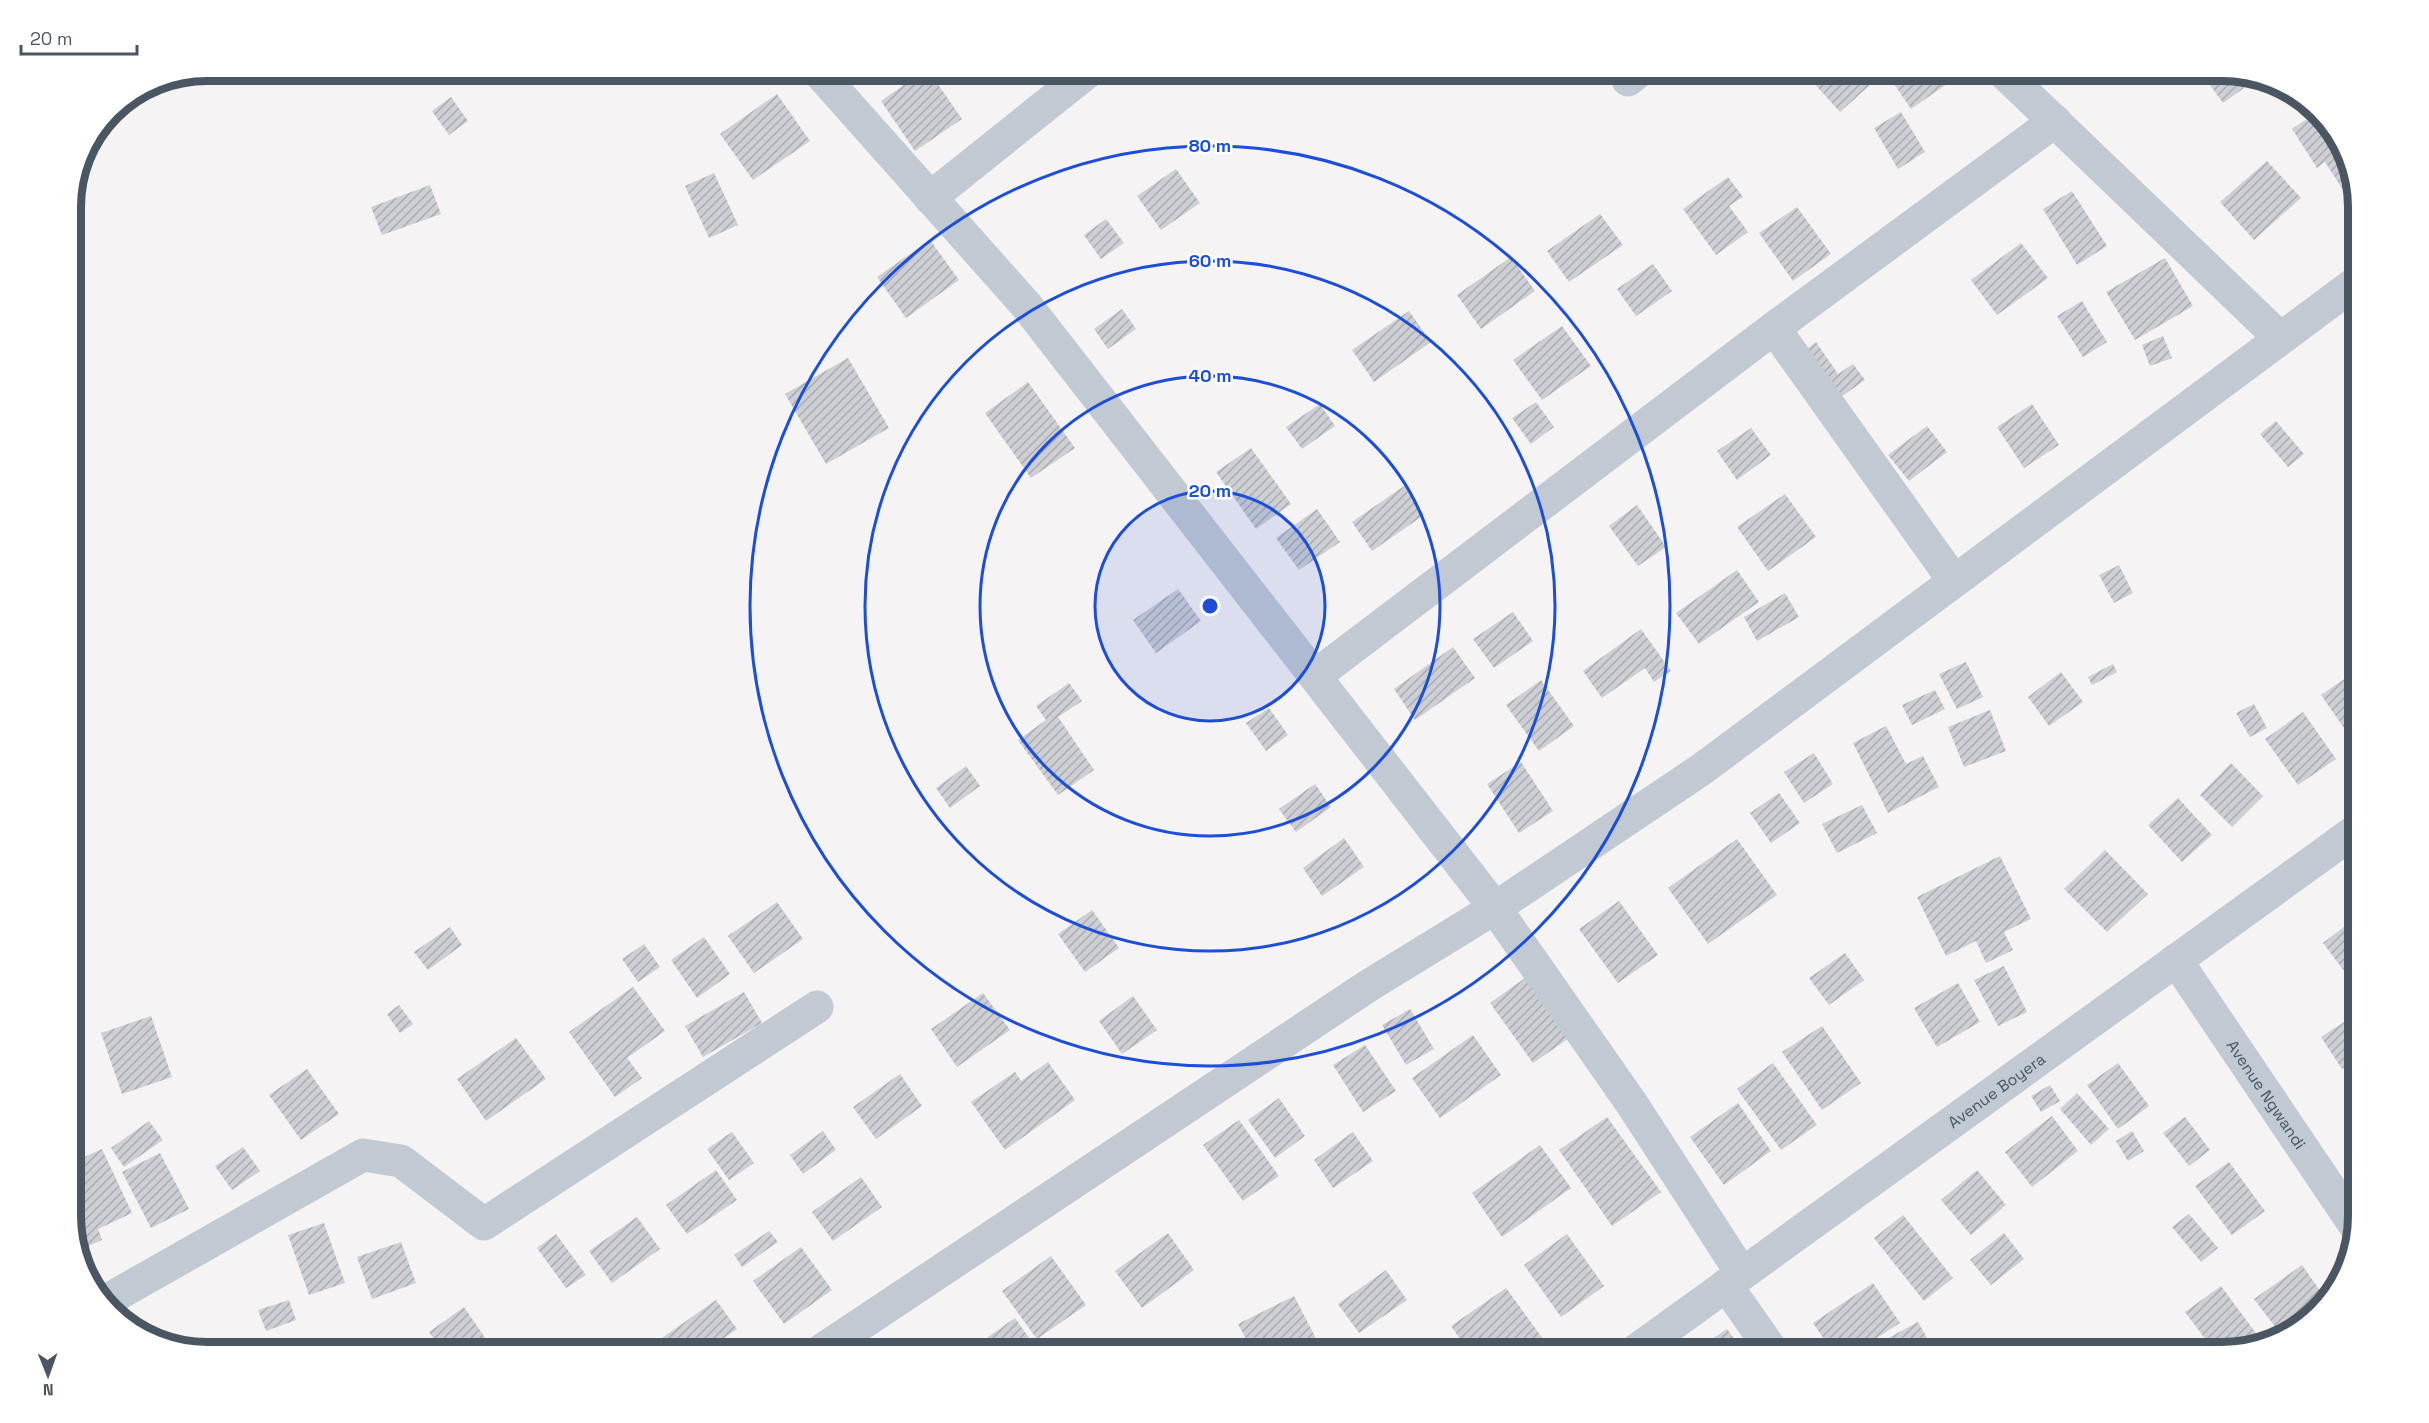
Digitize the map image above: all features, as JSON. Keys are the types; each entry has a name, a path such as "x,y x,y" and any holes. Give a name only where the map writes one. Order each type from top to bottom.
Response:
{"street":[{"path":"827,81 1026,305 1495,908 1632,1104 1734,1280 1767,1342"},
{"path":"930,198 1076,81"},
{"path":"2013,81 2280,338"},
{"path":"1315,676 1774,328 2055,121"},
{"path":"835,1342 1368,986 1495,908 1702,769 2348,288"},
{"path":"1774,328 1954,581"},
{"name":"Avenue Boyera","path":"1649,1342 2348,836"},
{"name":"Avenue Ngwandi","path":"2176,960 2348,1217"},
{"path":"111,1298 363,1155 401,1161 484,1224 817,1007"}],"building":[{"path":"909,81 936,81 962,119 915,151 881,101"},
{"path":"1812,81 1874,81 1840,112"},
{"path":"1892,81 1951,81 1911,109"},
{"path":"2207,81 2240,82 2244,88 2223,103"},
{"path":"777,94 810,141 753,180 720,134"},
{"path":"451,97 468,121 449,135 432,111"},
{"path":"1901,112 1925,152 1898,169 1874,128"},
{"path":"2310,117 2322,130 2335,151 2347,192 2345,193 2325,162 2317,168 2292,129"},
{"path":"2267,161 2301,198 2254,240 2220,202"},
{"path":"1176,169 1200,203 1161,230 1137,196"},
{"path":"714,173 738,225 709,238 685,186"},
{"path":"1728,177 1743,197 1729,206 1748,232 1716,255 1683,209"},
{"path":"430,185 441,214 382,235 371,207"},
{"path":"2072,191 2107,246 2077,265 2043,209"},
{"path":"1797,207 1831,254 1793,281 1759,233"},
{"path":"1600,214 1623,245 1569,282 1547,251"},
{"path":"1106,219 1124,243 1101,259 1084,235"},
{"path":"930,240 959,280 906,318 877,277"},
{"path":"2021,243 2048,278 1997,315 1971,280"},
{"path":"1511,257 1535,291 1481,329 1457,295"},
{"path":"2165,258 2193,306 2135,340 2106,292"},
{"path":"1653,264 1672,291 1636,316 1617,289"},
{"path":"2082,301 2107,342 2083,357 2057,316"},
{"path":"1122,309 1136,329 1108,349 1094,329"},
{"path":"1409,311 1431,342 1374,382 1352,350"},
{"path":"1562,326 1591,366 1542,400 1513,360"},
{"path":"2163,336 2172,358 2150,366 2142,345"},
{"path":"1816,342 1838,374 1853,364 1865,380 1835,401 1801,353"},
{"path":"848,358 889,428 826,464 785,394"},
{"path":"1028,382 1075,448 1031,478 985,413"},
{"path":"1536,402 1554,427 1531,444 1512,418"},
{"path":"1320,404 1335,426 1302,449 1286,427"},
{"path":"2032,404 2059,445 2024,468 1997,427"},
{"path":"2276,421 2304,454 2288,467 2260,434"},
{"path":"1927,426 1947,452 1909,481 1888,455"},
{"path":"1751,428 1771,455 1737,480 1717,451"},
{"path":"1251,448 1291,504 1256,529 1216,472"},
{"path":"1404,486 1424,515 1372,551 1352,522"},
{"path":"1785,494 1816,537 1768,571 1737,527"},
{"path":"1637,505 1666,547 1638,566 1609,526"},
{"path":"1317,509 1340,542 1299,570 1276,538"},
{"path":"2119,565 2133,593 2114,603 2099,575"},
{"path":"1737,570 1759,602 1699,644 1676,613"},
{"path":"1178,589 1201,621 1156,653 1133,620"},
{"path":"1785,593 1799,617 1757,641 1744,617"},
{"path":"1513,612 1533,641 1494,668 1473,639"},
{"path":"1641,629 1671,671 1654,682 1645,668 1602,698 1583,671"},
{"path":"1453,647 1475,678 1415,720 1394,689"},
{"path":"1966,662 1983,697 1957,709 1939,674"},
{"path":"2113,664 2117,672 2092,685 2088,677"},
{"path":"2061,672 2083,702 2049,726 2028,697"},
{"path":"2348,676 2348,734 2321,695"},
{"path":"1541,680 1574,726 1539,751 1506,705"},
{"path":"1069,683 1082,701 1058,717 1094,770 1058,795 1018,740 1046,720 1036,706"},
{"path":"1935,690 1945,709 1912,725 1902,705"},
{"path":"2254,704 2267,728 2250,737 2236,713"},
{"path":"1269,708 1288,735 1266,751 1246,723"},
{"path":"1990,710 2006,751 1964,767 1948,727"},
{"path":"2303,712 2336,759 2298,785 2265,739"},
{"path":"1886,726 1906,764 1923,756 1939,787 1888,813 1853,743"},
{"path":"1814,753 1833,784 1804,803 1784,772"},
{"path":"1521,762 1553,811 1519,833 1487,784"},
{"path":"2231,763 2263,796 2232,827 2200,795"},
{"path":"966,766 980,786 950,808 936,788"},
{"path":"1315,784 1331,807 1296,832 1279,809"},
{"path":"1779,793 1800,823 1771,843 1750,813"},
{"path":"2178,798 2212,835 2182,862 2148,825"},
{"path":"1862,805 1877,833 1837,853 1822,824"},
{"path":"1344,838 1364,867 1322,896 1303,868"},
{"path":"1737,839 1777,895 1708,944 1668,888"},
{"path":"2105,850 2148,894 2107,932 2064,889"},
{"path":"2000,856 2031,919 2004,932 2013,950 1986,963 1976,941 1946,956 1917,897"},
{"path":"1619,901 1658,955 1618,983 1579,929"},
{"path":"777,902 803,939 754,973 728,936"},
{"path":"1092,910 1119,948 1085,972 1058,934"},
{"path":"2348,924 2348,976 2323,943"},
{"path":"450,927 462,945 428,970 414,952"},
{"path":"704,937 730,974 697,998 671,960"},
{"path":"644,944 660,967 638,982 622,959"},
{"path":"1845,953 1864,980 1829,1005 1809,978"},
{"path":"2004,966 2027,1012 1998,1026 1974,980"},
{"path":"1525,978 1568,1039 1533,1063 1490,1003"},
{"path":"1958,983 1980,1022 1937,1047 1914,1008"},
{"path":"633,987 665,1031 627,1058 642,1078 615,1097 569,1032"},
{"path":"744,992 762,1023 703,1057 685,1026"},
{"path":"983,993 1010,1030 957,1067 931,1029"},
{"path":"1133,996 1157,1030 1122,1054 1099,1021"},
{"path":"399,1005 413,1024 400,1033 387,1014"},
{"path":"1410,1009 1434,1049 1406,1065 1382,1025"},
{"path":"151,1016 172,1077 122,1094 101,1033"},
{"path":"2348,1019 2348,1065 2342,1069 2321,1037"},
{"path":"1822,1026 1861,1083 1822,1110 1782,1052"},
{"path":"1473,1035 1501,1075 1440,1118 1412,1078"},
{"path":"516,1038 546,1079 486,1121 457,1079"},
{"path":"1365,1045 1396,1091 1363,1112 1333,1065"},
{"path":"1048,1062 1075,1100 1005,1150 971,1102 1015,1072 1021,1081"},
{"path":"1773,1063 1817,1125 1781,1150 1737,1089"},
{"path":"2118,1063 2149,1106 2118,1129 2087,1085"},
{"path":"307,1069 339,1114 301,1140 269,1095"},
{"path":"900,1074 922,1106 876,1139 853,1107"},
{"path":"2050,1085 2060,1101 2041,1112 2031,1096"},
{"path":"2077,1093 2109,1129 2091,1145 2060,1109"},
{"path":"1279,1098 1305,1136 1275,1158 1248,1120"},
{"path":"1738,1103 1771,1151 1724,1185 1690,1137"},
{"path":"2052,1116 2078,1151 2032,1187 2005,1152"},
{"path":"1607,1117 1661,1192 1612,1226 1559,1150"},
{"path":"2185,1117 2210,1150 2189,1166 2163,1133"},
{"path":"1239,1120 1279,1176 1243,1201 1203,1145"},
{"path":"149,1121 163,1140 124,1167 111,1148"},
{"path":"823,1131 836,1150 803,1174 790,1155"},
{"path":"2132,1131 2144,1151 2128,1161 2116,1141"},
{"path":"732,1132 754,1163 729,1180 707,1149"},
{"path":"1353,1132 1373,1161 1333,1188 1314,1160"},
{"path":"1540,1145 1571,1188 1502,1237 1472,1193"},
{"path":"243,1147 260,1171 232,1190 215,1166"},
{"path":"102,1149 132,1213 98,1229 102,1240 85,1247 81,1224 81,1158"},
{"path":"160,1153 189,1209 151,1228 122,1172"},
{"path":"2229,1162 2265,1211 2232,1235 2195,1186"},
{"path":"716,1170 737,1200 687,1234 666,1205"},
{"path":"1977,1170 2006,1205 1971,1235 1941,1200"},
{"path":"861,1177 882,1207 833,1241 812,1212"},
{"path":"2189,1214 2218,1248 2201,1262 2172,1227"},
{"path":"1903,1215 1953,1278 1924,1301 1874,1238"},
{"path":"637,1217 660,1249 612,1283 589,1251"},
{"path":"324,1223 345,1283 309,1295 288,1235"},
{"path":"769,1231 778,1242 742,1267 734,1255"},
{"path":"1168,1233 1194,1270 1142,1308 1115,1271"},
{"path":"2004,1233 2024,1259 1991,1285 1970,1260"},
{"path":"556,1234 586,1275 566,1288 537,1248"},
{"path":"1567,1234 1604,1286 1561,1317 1524,1265"},
{"path":"401,1242 416,1283 372,1299 357,1257"},
{"path":"801,1247 832,1290 784,1324 753,1281"},
{"path":"1051,1256 1086,1305 1037,1339 1002,1291"},
{"path":"2302,1265 2322,1293 2276,1328 2254,1299"},
{"path":"1386,1270 1407,1300 1359,1333 1338,1304"},
{"path":"1873,1283 1900,1323 1871,1342 1826,1342 1813,1323"},
{"path":"2221,1286 2258,1337 2238,1341 2208,1342 2185,1312"},
{"path":"1506,1288 1543,1339 1539,1342 1462,1342 1451,1326"},
{"path":"1294,1296 1318,1342 1248,1342 1238,1324"},
{"path":"289,1300 296,1320 266,1331 258,1310"},
{"path":"716,1300 737,1329 719,1342 660,1342 659,1340"},
{"path":"464,1307 488,1342 436,1342 429,1332"},
{"path":"1015,1318 1032,1342 981,1342"},
{"path":"1918,1322 1929,1342 1881,1342"},
{"path":"1727,1329 1737,1342 1708,1342"}]}
